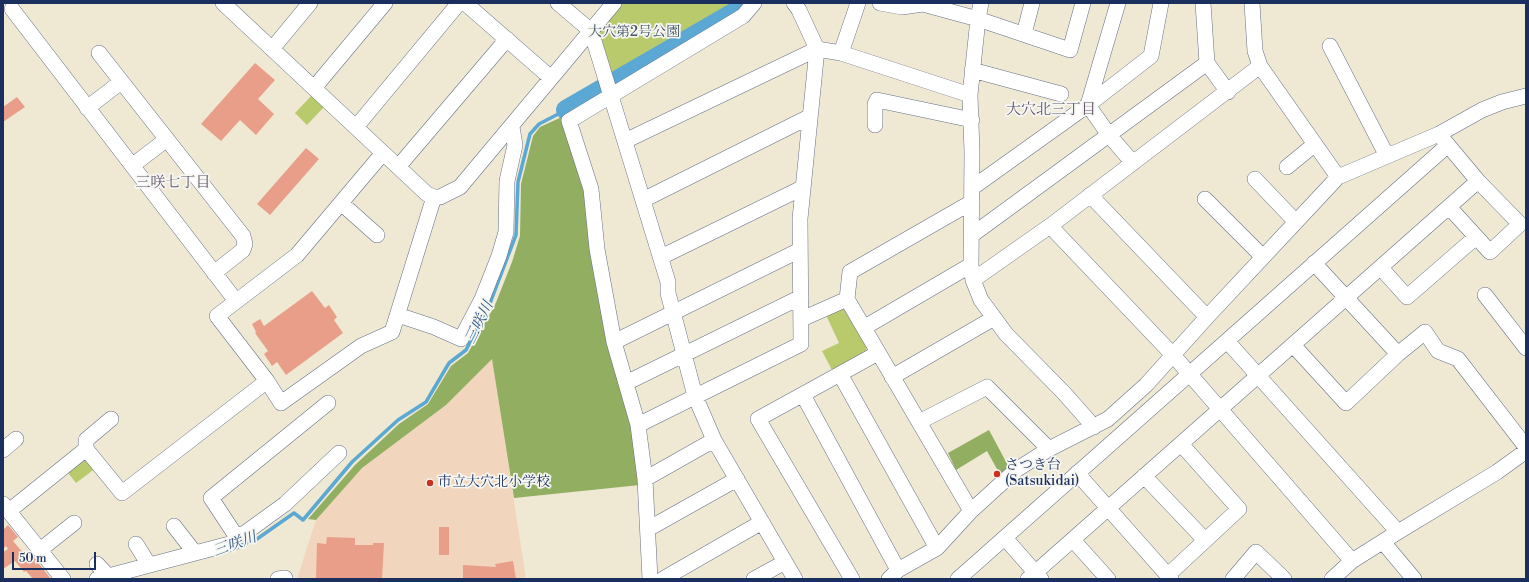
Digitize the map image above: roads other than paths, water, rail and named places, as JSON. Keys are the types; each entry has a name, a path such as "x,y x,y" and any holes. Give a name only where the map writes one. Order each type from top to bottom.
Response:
{"street":[{"path":"272,49 310,3"},
{"path":"314,88 385,3"},
{"path":"356,128 459,3"},
{"path":"465,3 551,78"},
{"path":"558,3 591,31 661,257 668,282 668,293 695,396 714,440 795,579"},
{"path":"229,5 272,49 427,194 434,197 440,197 460,187 512,127 614,3"},
{"path":"650,579 645,479 638,426 614,342 597,249 591,189 569,121 610,90 743,16 754,3"},
{"path":"841,53 858,3"},
{"path":"880,3 902,7 921,4 978,19 1070,50 1083,3"},
{"path":"981,3 970,95 972,120 971,265 973,280 981,300 1006,334 1064,393 1094,427"},
{"path":"1024,34 1032,3"},
{"path":"1088,105 1118,3"},
{"path":"971,511 878,353 865,327 847,299 850,272 972,195 1151,56 1161,3"},
{"path":"1203,3 1207,63 1228,92"},
{"path":"1252,3 1255,51 1260,66 1338,177"},
{"path":"638,426 801,344 800,219 817,49 799,6"},
{"path":"12,9 236,301"},
{"path":"398,167 507,39"},
{"path":"1330,46 1387,156"},
{"path":"625,141 817,49 841,53 970,95"},
{"path":"99,53 243,236 245,244 243,250 214,273"},
{"path":"972,235 1207,63"},
{"path":"973,280 1050,226 1228,92 1260,66"},
{"path":"972,70 1061,94"},
{"path":"87,108 121,82"},
{"path":"958,579 1314,263 1443,140 1482,110 1502,102 1526,96"},
{"path":"875,125 875,104 877,100 972,120"},
{"path":"1088,105 1109,135 1133,163"},
{"path":"643,200 810,117"},
{"path":"398,315 434,326 460,339 482,299 499,256 506,232 508,181 515,145 512,127"},
{"path":"133,165 167,139"},
{"path":"803,395 894,574 937,548 971,511 1016,470 1049,449 1108,419 1146,385 1207,317 1338,177 1387,156 1443,140"},
{"path":"1443,140 1478,181 1520,224 1490,252 1449,207"},
{"path":"1287,167 1315,144"},
{"path":"383,153 297,255 217,316 267,381 281,403 361,346 392,332 434,197"},
{"path":"1256,179 1296,222"},
{"path":"1004,538 1035,577 1073,540 1144,476 1478,181"},
{"path":"661,257 802,188"},
{"path":"1090,195 1207,317"},
{"path":"1205,199 1263,257"},
{"path":"341,203 377,235"},
{"path":"1050,226 1173,355 1352,561"},
{"path":"1381,268 1407,297 1476,237"},
{"path":"614,342 800,250"},
{"path":"1314,263 1398,354"},
{"path":"865,327 971,265"},
{"path":"1486,295 1526,348"},
{"path":"626,383 801,296"},
{"path":"802,319 847,299"},
{"path":"892,377 994,318"},
{"path":"1293,345 1346,403 1398,354 1425,332 1438,350 1458,360 1526,447"},
{"path":"1227,341 1398,532"},
{"path":"852,579 758,420 878,353"},
{"path":"840,374 937,548"},
{"path":"112,419 86,440 86,449 122,492 267,381"},
{"path":"918,422 987,387 1049,449"},
{"path":"236,536 211,498 328,403"},
{"path":"3,450 16,439"},
{"path":"645,479 714,440"},
{"path":"1076,473 1170,577 1205,540 1239,509 1181,444"},
{"path":"63,579 40,550 7,513 86,449"},
{"path":"1332,579 1352,561 1497,472 1526,451"},
{"path":"97,564 109,577 195,552 233,543 236,536 245,533 285,504 339,453"},
{"path":"1144,476 1205,540"},
{"path":"648,529 737,479"},
{"path":"663,579 681,575 762,522"},
{"path":"40,550 74,523"},
{"path":"174,526 195,552"},
{"path":"1073,540 1108,579"},
{"path":"1383,542 1414,579"},
{"path":"136,544 149,565"},
{"path":"1233,579 1256,552 1284,579"},
{"path":"754,579 785,562"}],"waterway":[{"name":"三咲川","path":"566,110 737,11 744,3"},
{"name":"三咲川","path":"237,547 257,539 294,513 303,520 352,462 398,420 426,402 449,363 466,350 490,303 516,235 518,182 530,134 539,124 566,110"}],"place":[{"name":"さつき台 (Satsukidai)","path":"997,474"},
{"name":"市立大穴北小学校","path":"430,483"}],"district":[{"name":"大穴北三丁目","path":"1051,110"},
{"name":"三咲七丁目","path":"173,183"}],"park label":[{"name":"大穴第2号公園","path":"634,33"}]}
